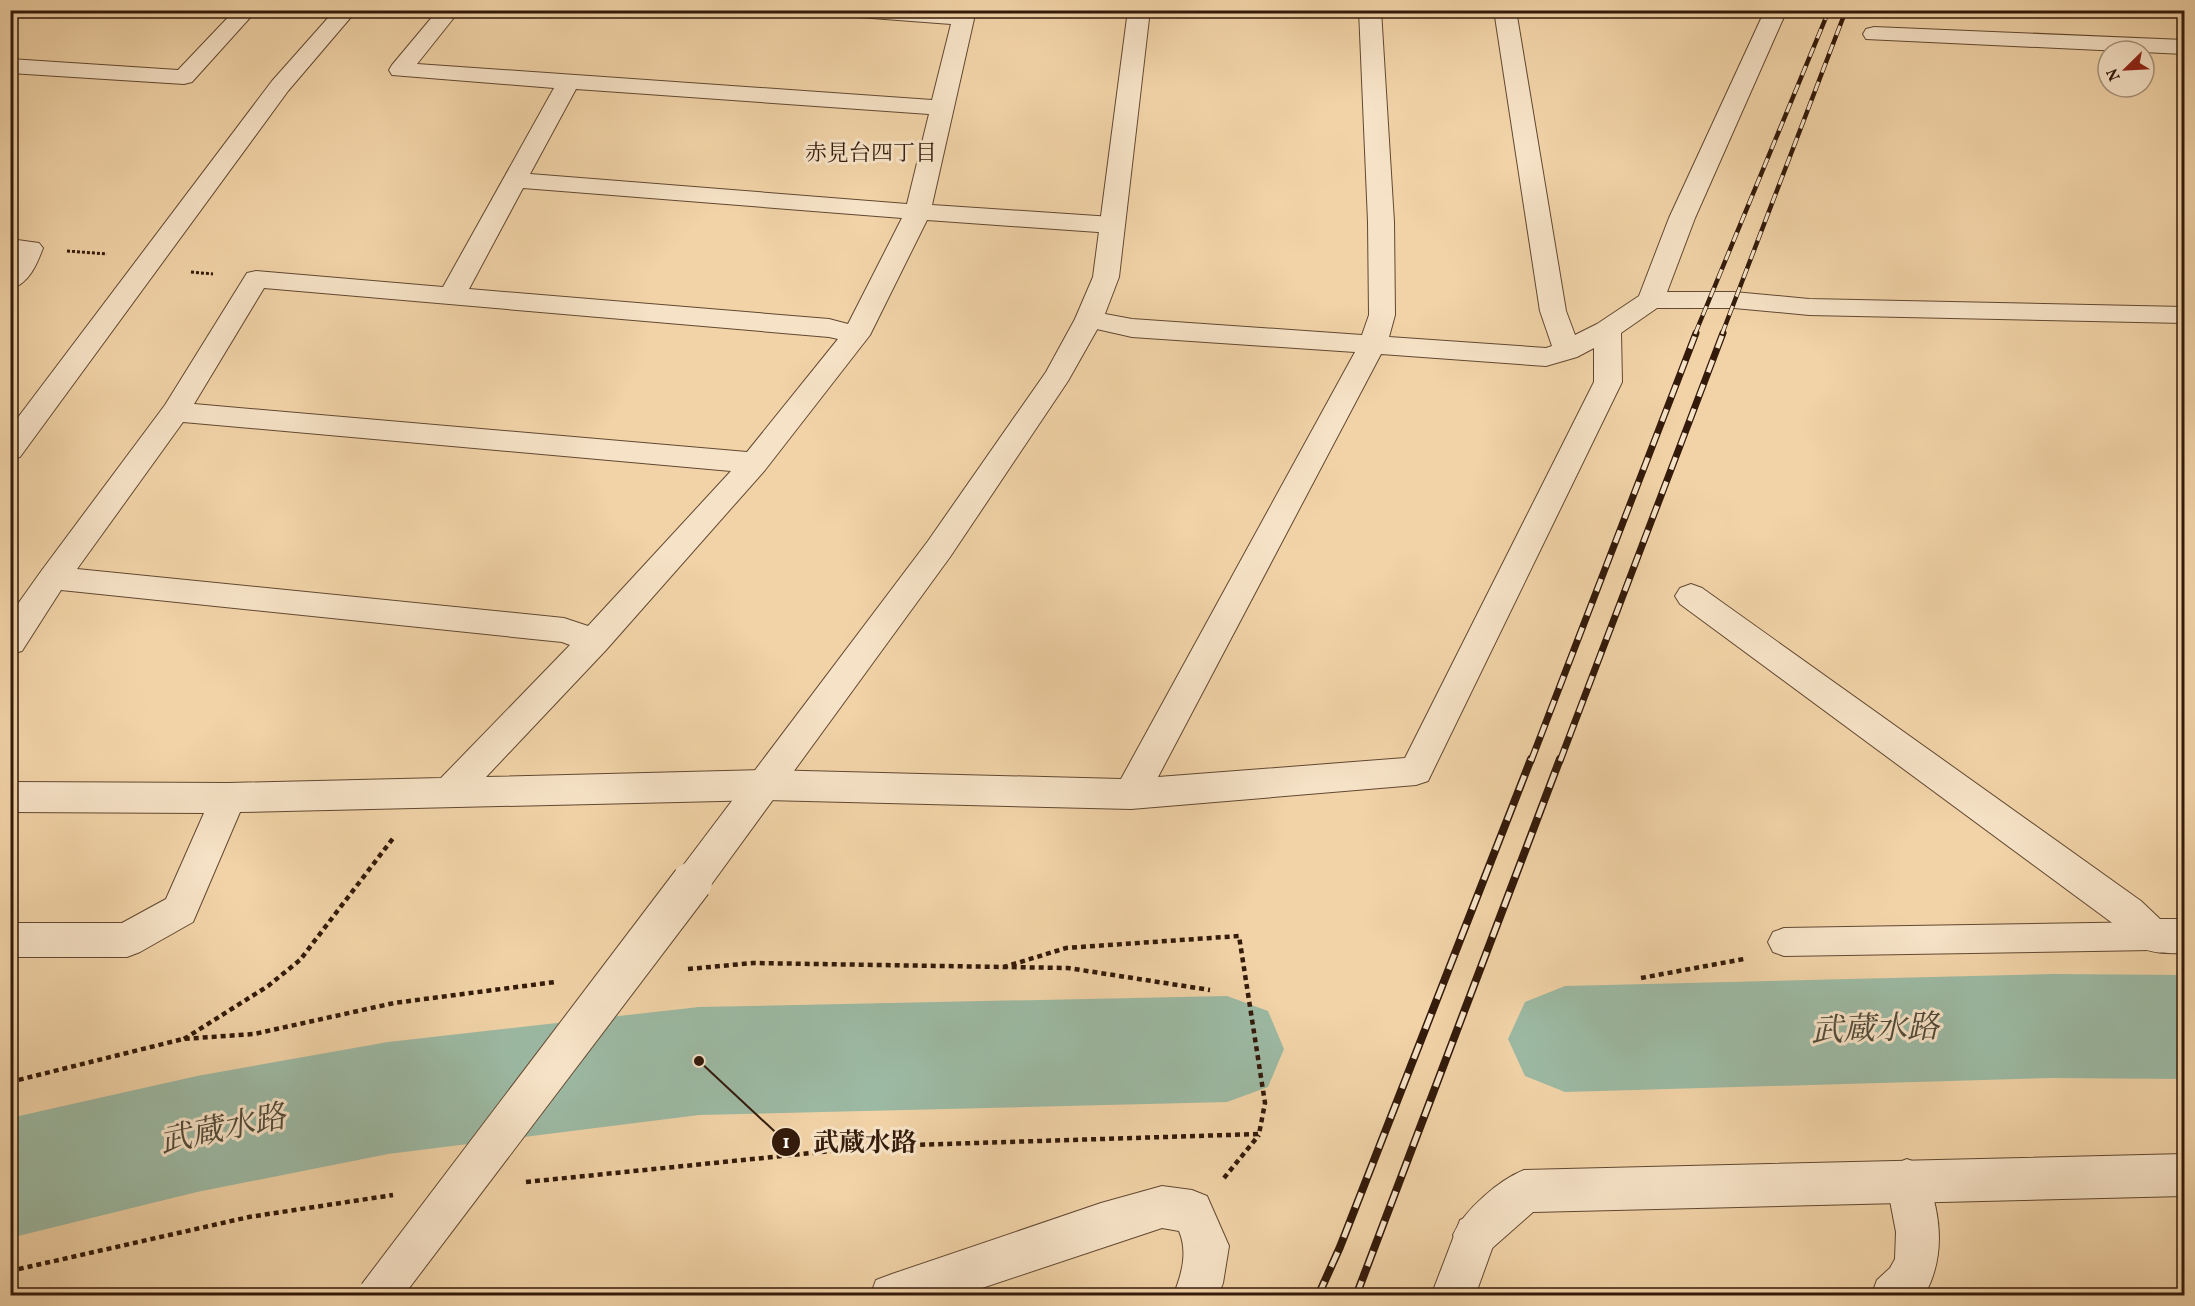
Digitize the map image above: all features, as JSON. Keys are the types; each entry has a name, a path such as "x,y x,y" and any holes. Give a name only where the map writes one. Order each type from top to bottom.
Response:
{"street":[{"path":"10,66 184,77 247,10"},
{"path":"10,450 280,86 347,10"},
{"path":"450,10 400,70 942,108"},
{"path":"451,791 594,641 755,463 856,335 918,212 963,14 845,10"},
{"path":"378,1296 766,784 952,530 1059,375 1089,319 1106,277 1138,10"},
{"path":"1131,794 1372,346 1382,315 1380,210 1370,10"},
{"path":"1505,10 1552,311 1568,351"},
{"path":"1651,300 1682,218 1776,11 1757,11"},
{"path":"1874,34 2184,47"},
{"path":"451,297 568,82"},
{"path":"515,180 1112,225"},
{"path":"10,281 23,266 20,248"},
{"path":"10,642 53,578 175,412 256,279 829,328 856,335"},
{"path":"1089,319 1132,328 1546,357 1568,351 1607,330 1651,300 1734,300 1809,307 2184,315"},
{"path":"10,798 228,798 766,784 1131,794 1416,771 1608,382 1607,330"},
{"path":"175,412 755,463"},
{"path":"53,578 564,630 594,641"},
{"path":"1691,596 2128,913 2168,936"},
{"path":"10,940 127,940 180,910 228,798"},
{"path":"1453,1296 1475,1235 1524,1191 2184,1175"},
{"path":"1893,1296 1908,1282 1918,1259 1915,1210 1907,1180"},
{"path":"892,1296 1101,1225 1162,1207 1192,1211 1208,1246 1201,1283 1195,1296"}],"lane":[{"path":"1784,942 2168,936"}],"path":[{"path":"20,248 152,257 168,270 256,279"},
{"path":"183,1039 268,986 300,960 392,839 451,791"},
{"path":"1004,967 1066,948 1239,936 1265,1103 1259,1134 1224,1178 1192,1211"},
{"path":"1641,978 1748,958"},
{"path":"684,969 753,963 1068,968 1210,990"},
{"path":"10,1082 183,1039 254,1034 394,1003 558,981"},
{"path":"513,1183 881,1146 1259,1134"},
{"path":"10,1271 112,1246 335,1201 395,1195"}],"waterway":[{"name":"武蔵水路","path":"1565,1039 2052,1026 2184,1027"},
{"name":"武蔵水路","path":"10,1178 197,1134 388,1098 699,1061 1227,1049"}],"railway":[{"path":"1695,334 1829,10"},
{"path":"1722,334 1846,10"},
{"path":"1531,761 1696,333"},
{"path":"1560,761 1723,333"},
{"path":"1318,1296 1340,1247 1531,759"},
{"path":"1356,1296 1560,759"}],"place":[{"name":"武蔵水路","path":"699,1061"}],"district":[{"name":"赤見台四丁目","path":"871,154"}]}
